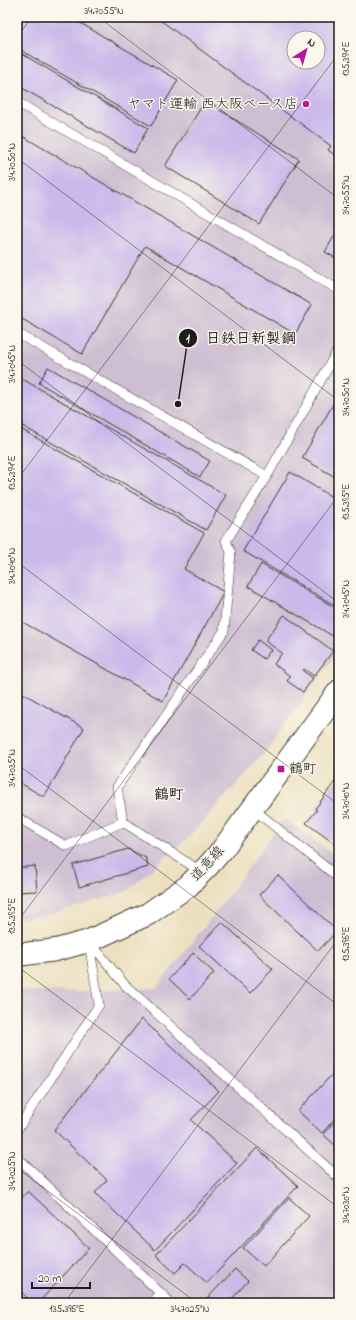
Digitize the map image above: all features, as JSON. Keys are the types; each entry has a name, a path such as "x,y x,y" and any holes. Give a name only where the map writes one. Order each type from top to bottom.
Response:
{"street":[{"name":"道意線","path":"17,955 56,950 89,942 148,914 188,886 222,850 339,691"}],"lane":[{"path":"17,102 339,290"},
{"path":"17,333 267,476"},
{"path":"202,872 123,822 117,787 224,631 231,552 226,541 267,476 339,348"},
{"path":"252,808 339,878"},
{"path":"17,817 66,846 123,822"},
{"path":"17,1130 99,1005 89,942"},
{"path":"89,942 125,985 339,1178"},
{"path":"17,1157 171,1303"},
{"path":"151,1303 160,1293"}],"shaded area":[{"path":"17,17 339,17 339,650 263,755 186,840 126,892 45,916 17,918"},
{"path":"284,819 339,858 339,1303 17,1303 17,990 58,992 156,988 219,908"}],"building":[{"path":"17,17 70,17 178,80 151,126 17,48"},
{"name":"ヤマト運輸 西大阪ベース店","path":"156,17 339,17 339,158 328,150 331,146"},
{"path":"17,51 148,128 134,153 17,85"},
{"path":"205,101 299,159 259,224 165,166"},
{"path":"17,133 312,305 295,334 145,246 82,354 17,316"},
{"path":"339,228 339,260 325,252"},
{"path":"48,367 210,461 200,477 39,383"},
{"path":"17,376 226,495 206,530 17,423"},
{"path":"339,394 339,479 302,458"},
{"path":"17,427 204,533 184,569 224,592 163,701 17,619"},
{"path":"290,472 339,501 339,608 243,551"},
{"path":"261,564 339,610 338,639 248,586"},
{"path":"284,615 333,651 314,676 304,669 303,671 313,678 303,692 287,681 290,676 274,664 282,653 265,641"},
{"path":"258,640 271,650 264,659 251,650"},
{"path":"17,690 84,728 44,797 17,781"},
{"path":"339,776 339,847 306,823 317,810 315,809"},
{"path":"128,849 146,858 148,867 79,887 73,865"},
{"path":"35,866 37,891 17,892 17,868"},
{"path":"278,875 337,931 318,951 259,895"},
{"path":"222,922 273,969 250,993 199,946"},
{"path":"193,953 214,973 190,999 169,979"},
{"path":"142,1019 219,1091 191,1120 237,1163 155,1250 95,1193 107,1180 54,1130"},
{"path":"339,1067 339,1114 322,1133 298,1111"},
{"path":"339,1117 339,1146 338,1148 323,1134"},
{"path":"257,1148 298,1186 207,1283 185,1263 175,1273 156,1255"},
{"path":"28,1191 89,1248 38,1303 33,1303 17,1288 17,1203"},
{"path":"289,1198 309,1216 264,1266 243,1248"},
{"path":"235,1269 248,1281 228,1303 203,1303"}],"place":[{"name":"ヤマト運輸 西大阪ベース店","path":"306,104"},
{"name":"日鉄日新製鋼","path":"178,404"},
{"name":"鶴町","path":"281,769"}],"district":[{"name":"鶴町","path":"169,795"}]}
